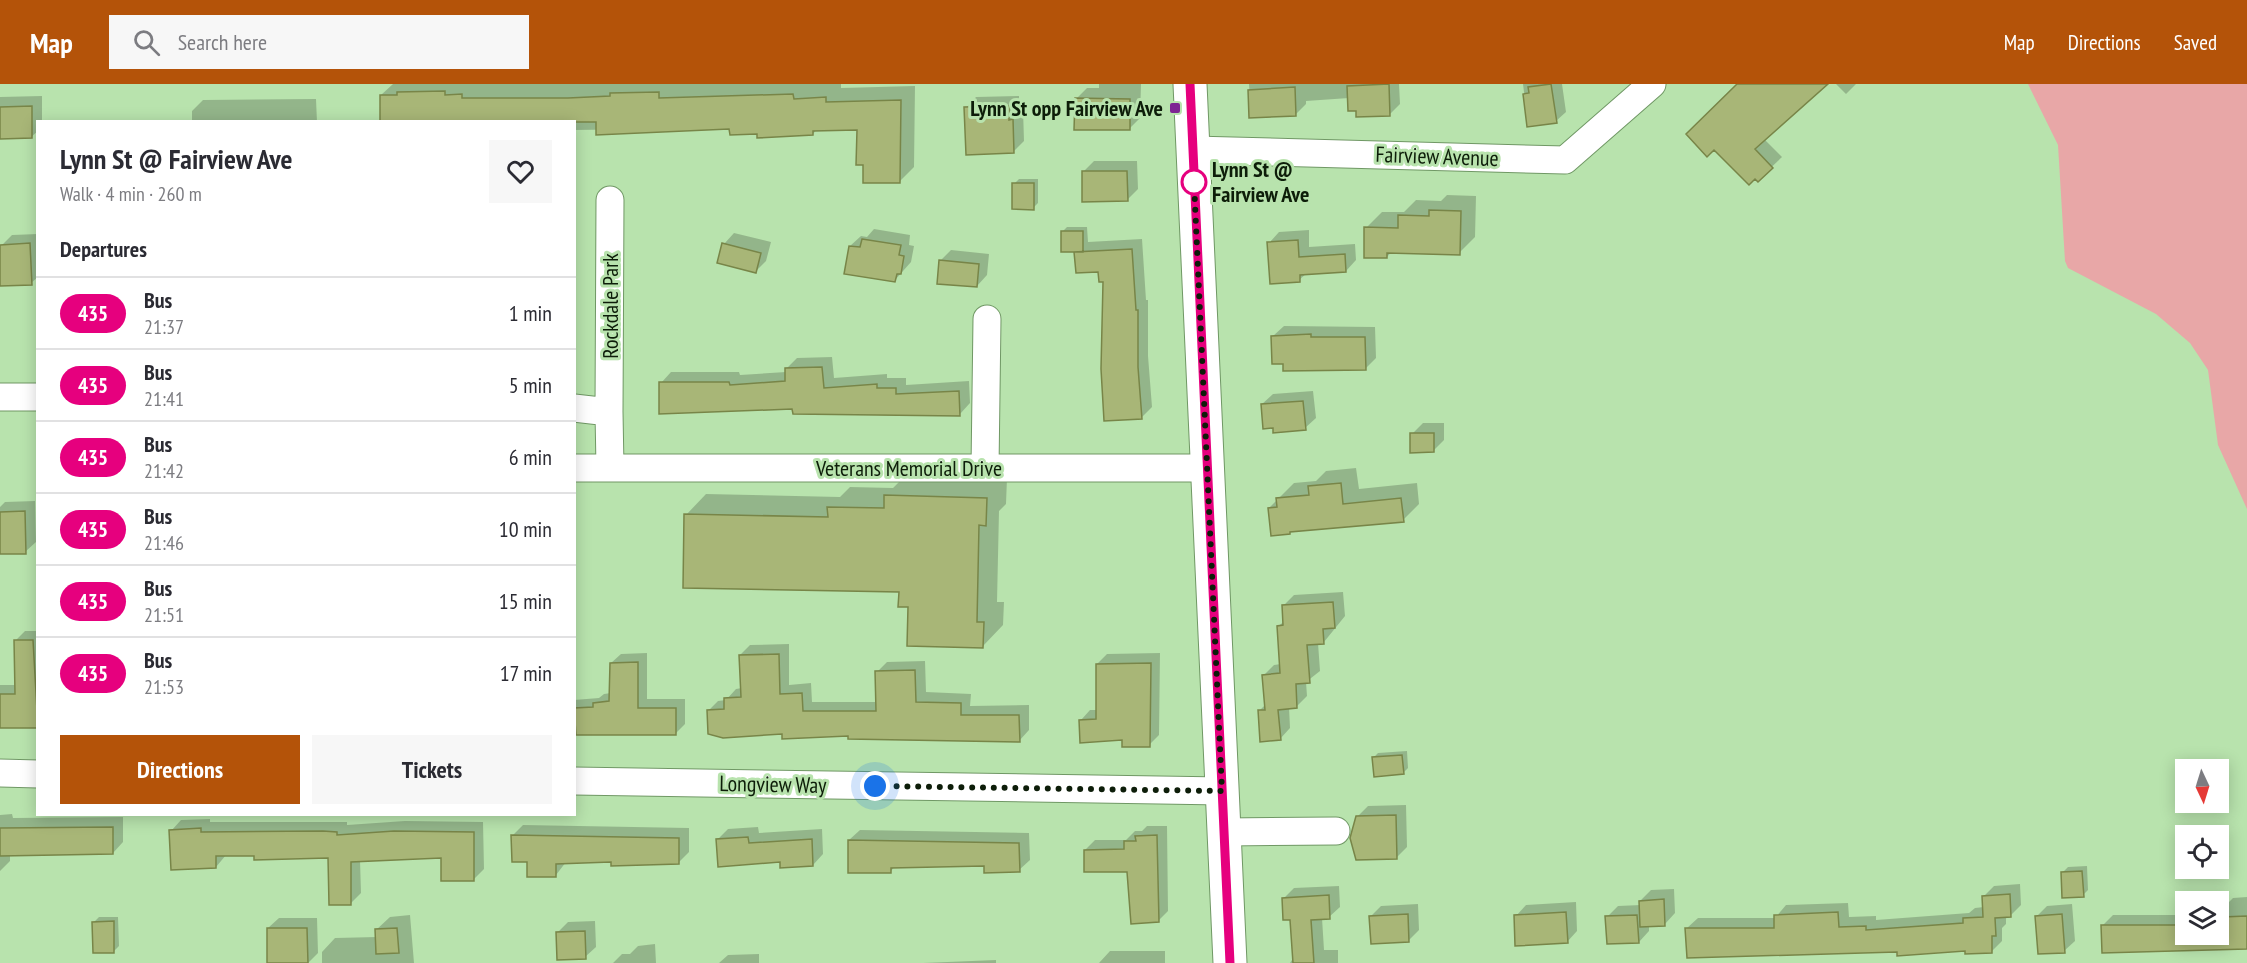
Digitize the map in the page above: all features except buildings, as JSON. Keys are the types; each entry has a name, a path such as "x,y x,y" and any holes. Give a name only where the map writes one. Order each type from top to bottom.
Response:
{"main road":[{"path":"1190,84 1230,963"}],"street":[{"name":"Fairview Avenue","path":"1193,150 1565,160 1652,84"},
{"name":"Rockdale Park","path":"609,412 610,200"},
{"path":"985,468 987,319"},
{"path":"0,397 36,398"},
{"path":"576,408 609,412 610,468"},
{"name":"Veterans Memorial Drive","path":"576,468 1209,468"},
{"path":"0,773 36,774"},
{"name":"Longview Way","path":"576,782 1222,791"},
{"path":"1224,832 1336,831"}],"shaded area":[{"path":"2028,84 2247,84 2247,509 2218,445 2208,370 2190,343 2156,314 2068,268 2065,261 2058,145"}],"bus line":[{"name":"435","path":"1190,84 1230,963"}],"place":[{"name":"Lynn St opp Fairview Ave","path":"1175,108"},
{"name":"Lynn St @ Fairview Ave","path":"1194,182"}],"route":[{"path":"875,786 1222,791 1204,358 1194,182"}]}
